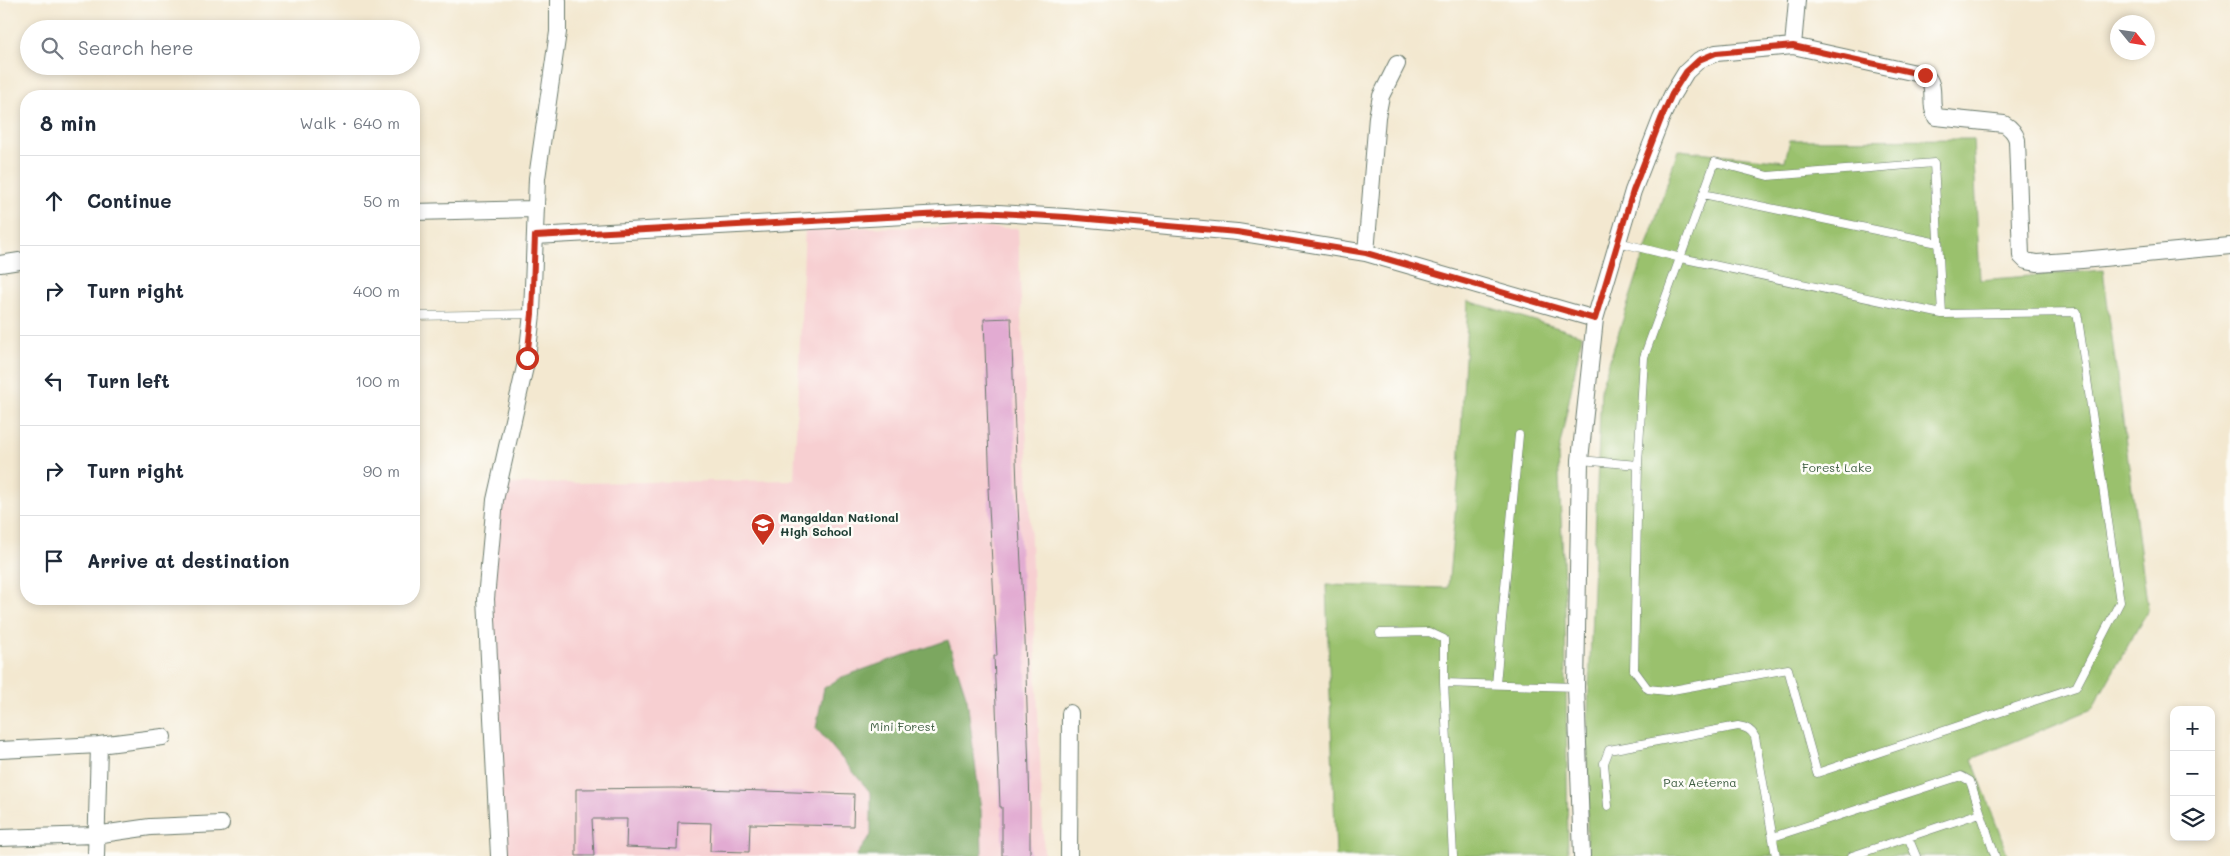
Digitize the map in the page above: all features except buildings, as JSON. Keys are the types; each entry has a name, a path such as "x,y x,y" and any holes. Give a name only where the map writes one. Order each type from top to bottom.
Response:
{"street":[{"path":"499,856 486,599 495,500 527,358 532,314 535,209 543,124 558,32 558,0"},
{"path":"1793,46 1797,0"},
{"path":"1582,856 1576,686 1580,460 1595,319 1633,191 1672,94 1686,72 1699,60 1716,53 1793,46 1925,75 1931,83 1933,112 1936,117 2004,124 2015,133 2017,140 2021,256 2026,261 2037,263 2082,260 2230,246"},
{"path":"1366,253 1377,117 1381,96 1397,64"},
{"path":"420,212 535,209"},
{"path":"535,236 981,212 1237,232 1366,253 1595,319"},
{"path":"0,264 20,261"},
{"path":"1069,856 1070,713"},
{"path":"0,750 99,744 163,737"},
{"path":"96,856 95,835 99,744"},
{"path":"0,838 95,835 150,827 221,824"}],"lane":[{"path":"1618,242 1681,258 1942,314 2077,312 2120,602 2076,687 1817,773 1788,669 1667,691 1648,689 1634,670 1638,465 1644,357 1681,258 1715,162 1768,176 1934,163 1942,314"},
{"path":"1703,194 1938,243"},
{"path":"420,316 532,314"},
{"path":"1496,684 1519,435"},
{"path":"1580,460 1638,465"},
{"path":"1380,633 1429,632 1444,639 1444,683 1453,856"},
{"path":"1444,683 1576,686"},
{"path":"1608,806 1604,763 1609,750 1738,726 1744,727 1755,737 1776,856"},
{"path":"1773,837 1961,776 1970,781 1995,856"},
{"path":"1852,856 1980,813"},
{"path":"1908,837 1916,856"}],"shaded area":[{"name":"Mangaldan National High School","path":"805,227 1018,228 1044,856 503,856 491,608 500,484 794,480"}],"green space":[{"name":"Forest Lake","path":"1973,139 1980,280 2103,270 2148,610 2092,709 1972,759 2008,856 1587,856 1587,736 1601,387 1678,150 1785,161 1790,140"},
{"path":"1468,301 1582,335 1558,455 1565,601 1568,856 1336,856 1326,585 1448,588 1459,471"},
{"name":"Mini Forest","path":"948,640 967,699 981,810 982,856 856,856 871,835 871,793 816,728 824,688 842,677"}],"place":[{"name":"Mangaldan National High School","path":"763,546"}],"route":[{"path":"527,358 532,314 535,236 981,212 1066,217 1237,232 1366,253 1447,274 1595,319 1633,191 1661,119 1672,94 1686,72 1699,60 1716,53 1793,46 1925,75"}],"park label":[{"name":"Pax Aeterna","path":"1700,783"}]}
